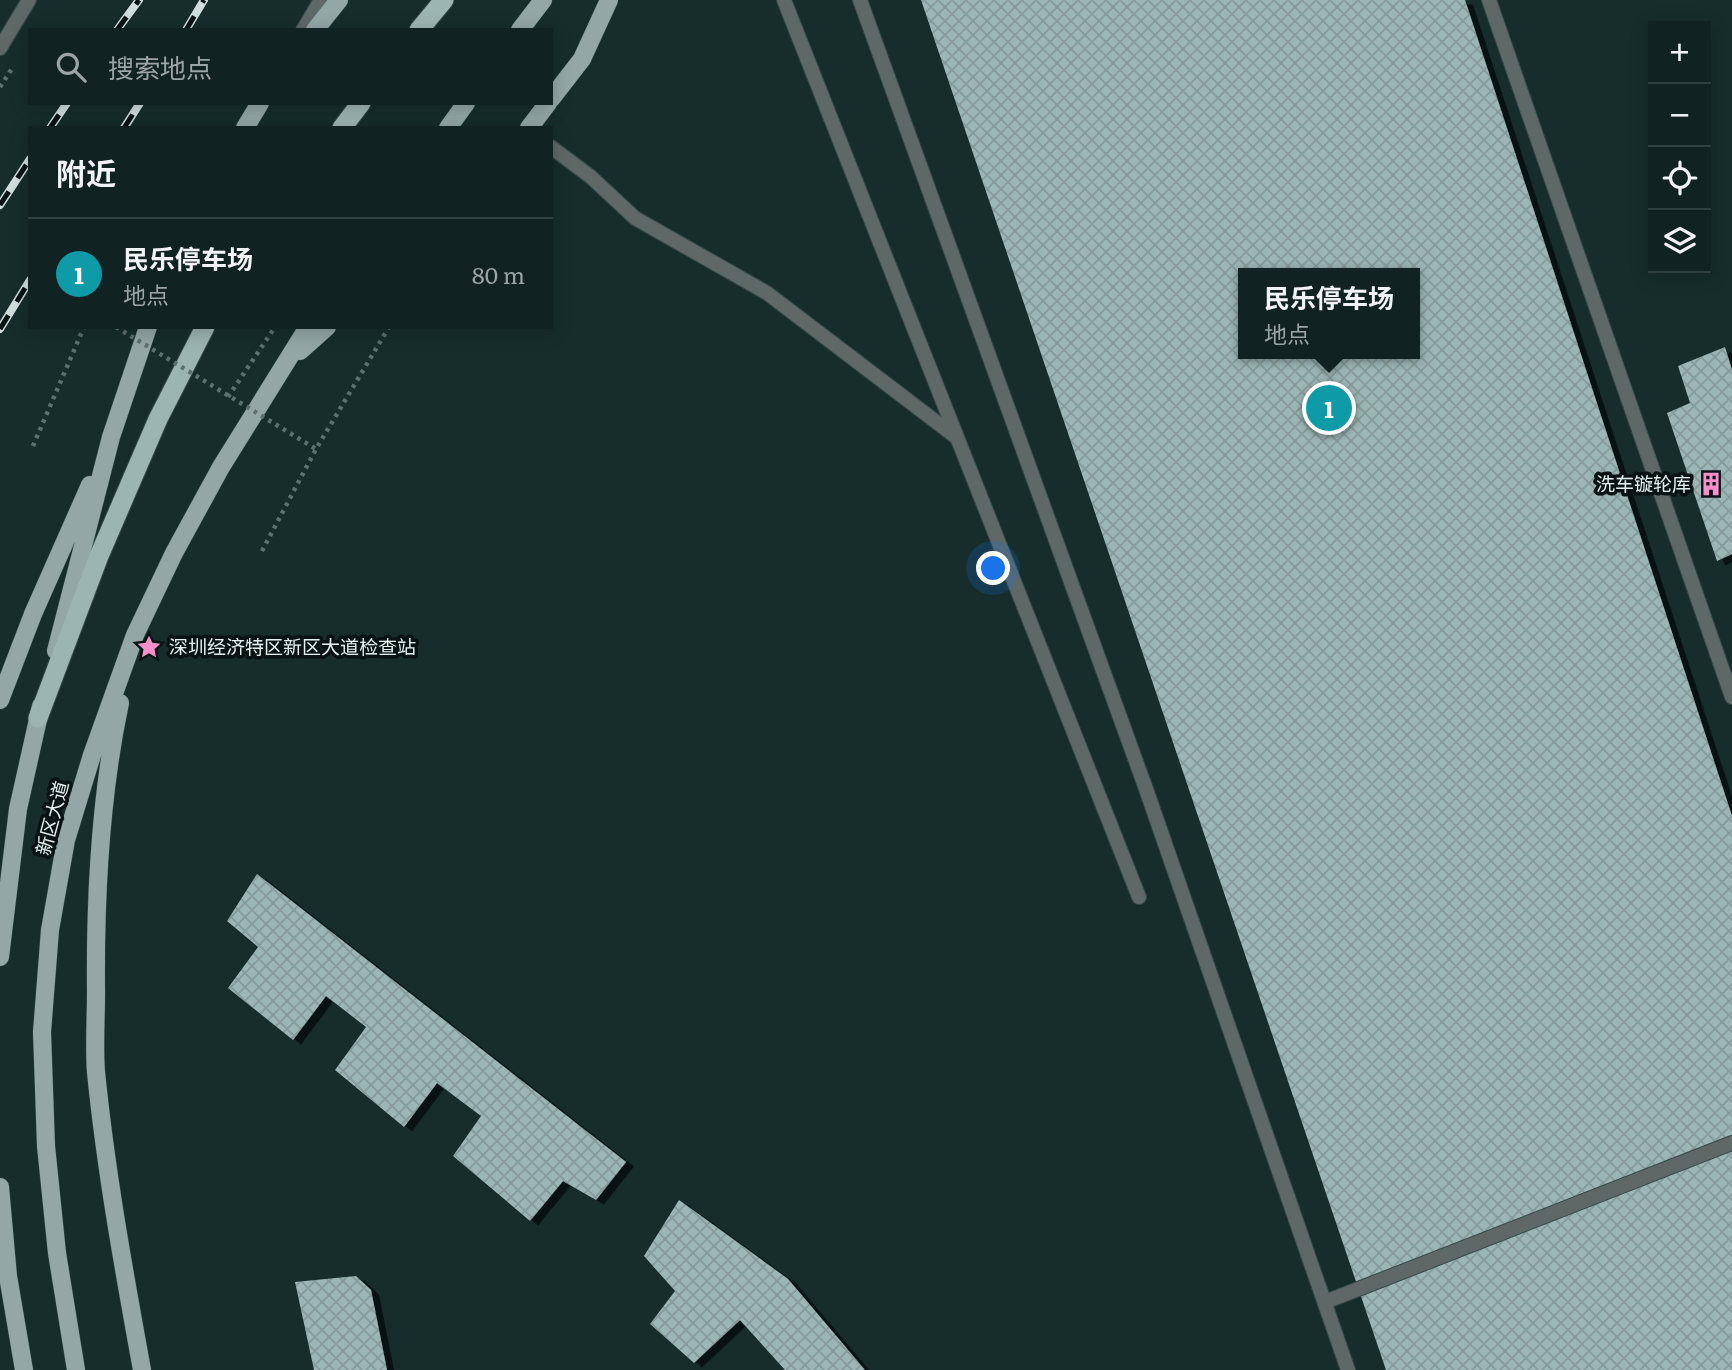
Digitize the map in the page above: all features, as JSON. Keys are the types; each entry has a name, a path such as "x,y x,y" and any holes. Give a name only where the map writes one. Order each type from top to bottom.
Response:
{"highway":[{"path":"421,28 443,0"},
{"path":"344,126 359,105"},
{"path":"38,718 104,543 158,419 204,329"}],"main road":[{"path":"317,28 339,0"},
{"path":"522,28 543,0"},
{"path":"553,96 582,59 608,0"},
{"path":"246,126 259,105"},
{"path":"449,126 465,105"},
{"path":"531,126 546,105"},
{"name":"新区大道","path":"0,957 18,809 38,718 111,437 147,329"},
{"name":"新区大道","path":"76,1368 57,1253 46,1146 42,1032 49,943 66,840 92,755 135,635 174,553 222,467 307,329"},
{"path":"282,367 325,329"},
{"path":"0,700 33,614 111,437"},
{"path":"135,635 112,742 101,839 95,944 96,1055 112,1207 142,1370"},
{"path":"0,1187 8,1276 24,1370"}],"lane":[{"path":"0,48 29,0"},
{"path":"304,28 321,0"},
{"path":"783,0 1139,897"},
{"path":"860,0 1146,789 1348,1370"},
{"path":"1489,0 1732,697"},
{"path":"553,148 591,177 635,218 767,293 957,438"},
{"path":"1325,1302 1732,1143"}],"path":[{"path":"33,446 82,329"},
{"path":"120,329 316,449"},
{"path":"228,397 274,329"},
{"path":"262,551 316,449 388,329"}],"building":[{"path":"921,0 1465,0 1732,816 1732,1370 1386,1370"},
{"name":"洗车镟轮库","path":"1725,347 1732,370 1732,554 1717,561 1667,413 1690,403 1678,366"},
{"path":"257,874 626,1162 596,1200 563,1181 530,1221 453,1156 481,1116 437,1083 404,1127 335,1070 366,1027 326,996 293,1040 228,988 258,947 227,921"},
{"path":"679,1200 788,1279 865,1370 785,1370 740,1320 694,1363 650,1324 675,1291 644,1256"},
{"path":"356,1276 371,1290 387,1370 314,1370 295,1282"}],"railway":[{"path":"118,28 139,0"},
{"path":"187,28 204,0"},
{"path":"51,126 66,105"},
{"path":"125,126 139,105"},
{"path":"0,205 28,162"},
{"path":"0,329 28,283"}],"place":[{"name":"民乐停车场","path":"1329,408"},
{"name":"洗车镟轮库","path":"1711,484"},
{"name":"深圳经济特区新区大道检查站","path":"149,647"}]}
